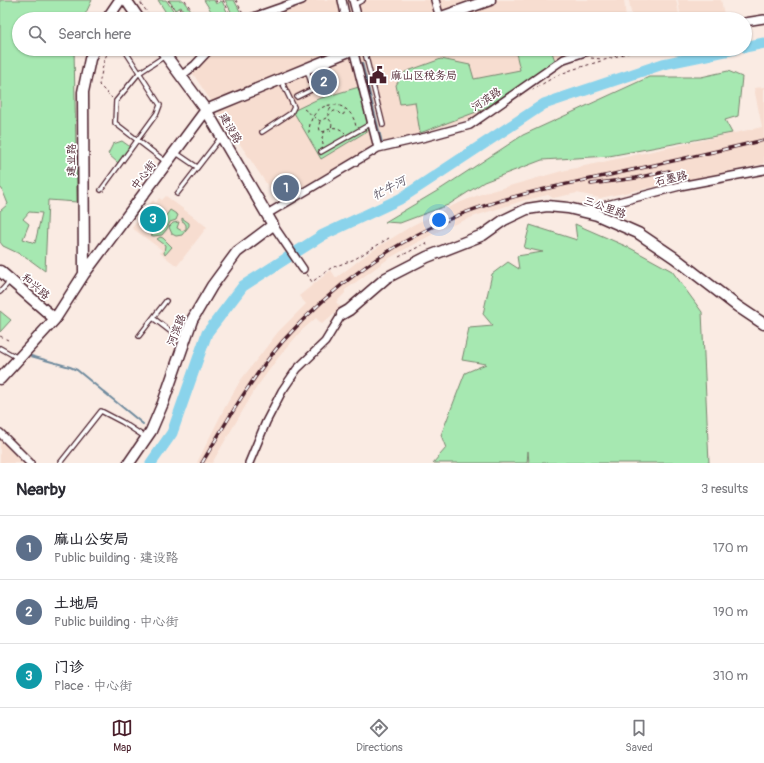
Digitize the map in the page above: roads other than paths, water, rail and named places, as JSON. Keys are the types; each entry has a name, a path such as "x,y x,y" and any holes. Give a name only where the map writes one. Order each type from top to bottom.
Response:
{"street":[{"path":"112,12 120,0"},
{"path":"126,0 134,12"},
{"path":"267,12 302,0"},
{"path":"342,0 345,12"},
{"path":"435,0 437,12"},
{"path":"455,12 490,0"},
{"path":"354,2 356,12"},
{"path":"752,21 764,19"},
{"name":"建业路","path":"84,274 83,92 91,56"},
{"name":"建设路","path":"169,56 181,76 206,110 273,224"},
{"path":"181,76 203,56"},
{"path":"206,110 337,56"},
{"path":"355,56 378,148"},
{"name":"河滨路","path":"267,214 378,148 470,125 564,59 573,56"},
{"name":"中心街","path":"0,379 55,319 84,274 206,110"},
{"name":"石墨路","path":"584,212 680,186 764,170"},
{"name":"三公里路","path":"342,314 349,310 386,278 428,257 482,235 504,220 527,209 548,206 568,208 597,215 638,233 675,258 737,306 764,324"},
{"path":"273,224 303,269"},
{"name":"河滨路","path":"129,463 147,439 151,431 163,403 192,320 204,299 238,252 273,224"},
{"name":"和兴路","path":"0,271 55,319"},
{"path":"249,463 266,422 282,391 297,369 325,342 342,314"},
{"path":"0,432 30,463"}],"lane":[{"path":"354,2 362,0"},
{"path":"101,190 138,141 157,113 160,105 129,56"},
{"path":"160,56 140,72 116,101 115,123 166,163"},
{"path":"366,56 384,125"},
{"path":"297,97 313,89 306,69"},
{"path":"262,132 291,113 294,107 281,79"},
{"path":"321,152 372,123"},
{"path":"177,194 221,136"},
{"path":"175,152 197,168"},
{"path":"0,292 11,280"},
{"path":"139,336 166,301"},
{"path":"153,318 184,341"},
{"path":"0,348 19,359"},
{"path":"60,463 101,411 122,422 147,439"}],"waterway":[{"name":"牤牛河","path":"752,46 764,43"},
{"name":"牤牛河","path":"151,463 172,433 207,333 243,286 323,235 400,199 544,104 663,64 701,56"},
{"path":"362,63 382,143"},
{"path":"31,356 77,370 143,424"}],"railway":[{"path":"202,463 250,385 271,355 283,341 321,302 364,268 410,238 459,215 516,196 764,140"},
{"path":"591,184 636,178 669,171"}],"place":[{"name":"麻山区税务局","path":"378,75"},
{"name":"土地局","path":"324,82"},
{"name":"麻山公安局","path":"286,188"},
{"name":"门诊","path":"153,219"}]}
